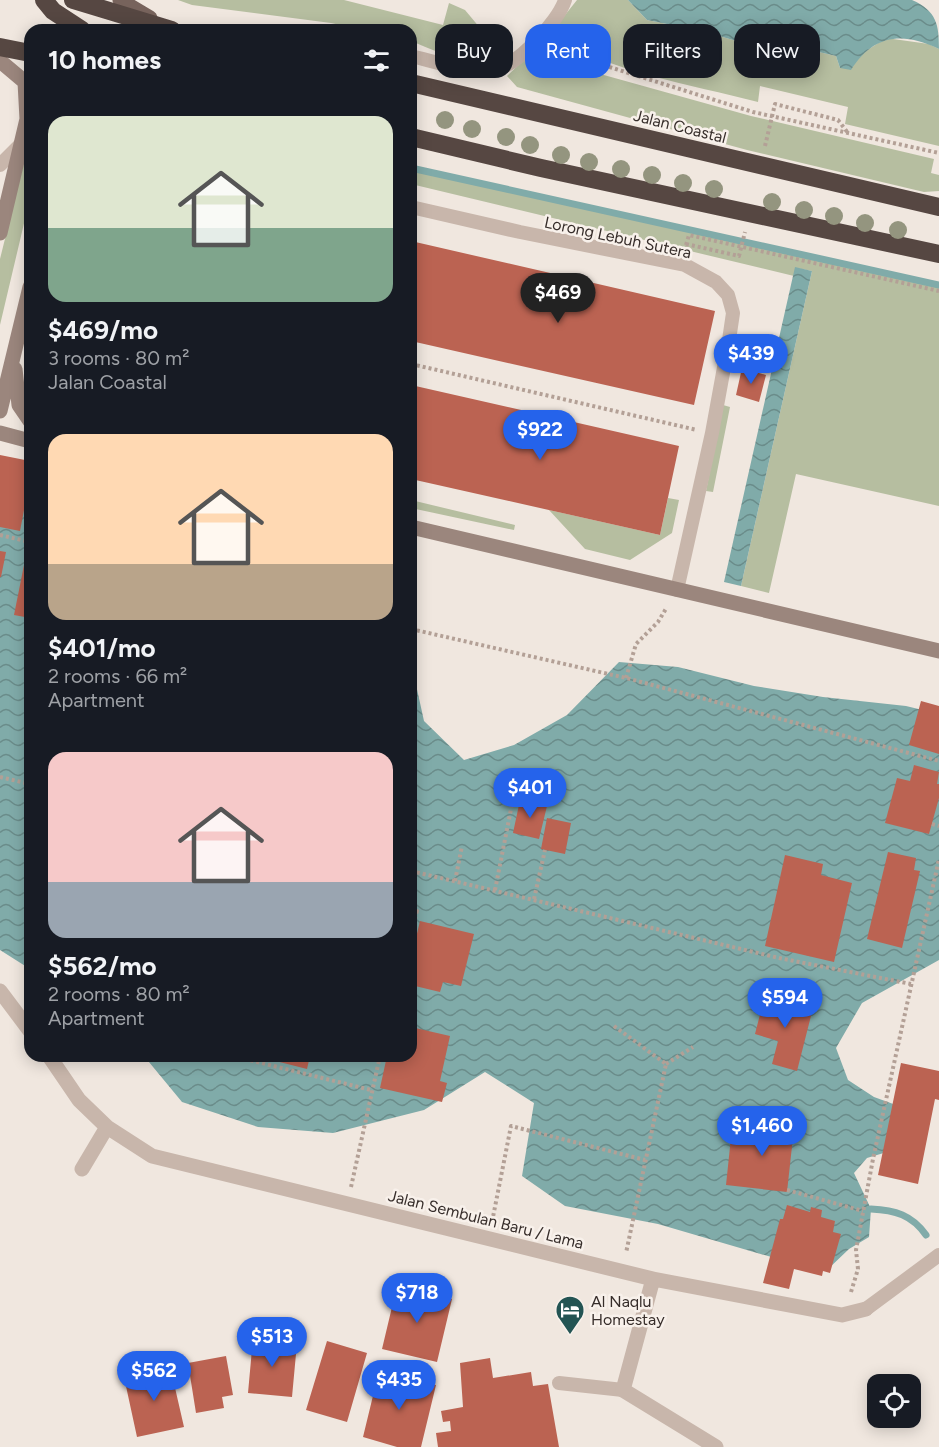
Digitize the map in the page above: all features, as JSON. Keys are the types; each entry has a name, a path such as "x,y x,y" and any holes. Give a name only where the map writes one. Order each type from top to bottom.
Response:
{"highway":[{"path":"44,0 52,11 73,24"},
{"path":"73,0 152,24"},
{"path":"0,46 24,52"},
{"name":"Jalan Coastal","path":"417,84 939,207"},
{"path":"417,138 541,168 939,254"}],"main road":[{"path":"120,0 162,24"}],"street":[{"path":"0,61 24,81"},
{"path":"0,233 24,133"},
{"path":"0,411 24,312"},
{"path":"14,354 19,405 24,412"},
{"path":"0,434 24,440"},
{"path":"417,528 939,651"},
{"path":"0,991 24,1023"},
{"name":"Jalan Sembulan Baru / Lama","path":"53,1062 79,1100 107,1127 152,1156 653,1279 842,1315 866,1309"},
{"path":"82,1169 107,1127"},
{"path":"653,1279 623,1390 716,1447"}],"lane":[{"path":"551,24 565,0"},
{"path":"417,57 471,69 494,70 516,58 525,50"},
{"path":"0,165 22,143"},
{"name":"Lorong Lebuh Sutera","path":"417,208 520,232 685,265 716,282 728,295 733,313 712,433 675,589"},
{"name":"Jalan Sembulan Baru / Lama","path":"866,1309 939,1255"},
{"path":"559,1383 623,1390"}],"path":[{"path":"611,67 753,112 939,153"},
{"path":"775,104 838,120 848,134"},
{"path":"739,256 686,244 689,235 939,291"},
{"path":"417,365 712,433"},
{"path":"0,535 24,541"},
{"path":"626,678 636,644 658,622 675,589"},
{"path":"417,630 626,678 939,761"},
{"path":"0,777 24,783"},
{"path":"495,890 514,794"},
{"path":"932,824 939,826"},
{"path":"455,881 462,846"},
{"path":"534,899 545,850"},
{"path":"842,1315 858,1269 856,1250 863,1211 939,859"},
{"path":"417,872 778,958 911,984"},
{"path":"614,1026 666,1064"},
{"path":"625,1254 666,1064 693,1047"},
{"path":"257,1062 371,1090"},
{"path":"351,1188 378,1062"},
{"path":"491,1224 511,1126 645,1160"},
{"path":"787,1190 863,1211"}],"green space":[{"path":"178,0 344,0 439,24 435,24 435,50 417,43 417,24 331,23 192,5"},
{"path":"577,0 628,0 647,20 667,24 623,24 623,68 611,64 611,24 558,24"},
{"path":"449,3 465,10 477,24 443,24"},
{"path":"722,37 734,40 734,78 820,78 820,52 836,56 840,68 886,38 929,44 939,49 939,146 845,124 848,107 760,86 758,102 659,78 722,78"},
{"path":"525,59 525,78 611,77 751,116 934,159 931,173 939,175 939,191 924,192 747,150 517,87 509,78 513,78 513,70"},
{"path":"24,162 24,223 0,325 0,259"},
{"path":"417,169 939,285 939,506 796,474 769,593 741,586 812,271 796,268 794,276 417,185"},
{"path":"723,405 730,407 713,492 706,491"},
{"path":"668,498 679,500 672,533 630,560 585,549 549,510 660,535"},
{"path":"417,501 515,525 514,530 417,509"}],"water":[{"path":"628,0 912,0 932,14 937,26 939,49 913,40 889,40 869,49 851,70 840,68 836,56 820,52 820,24 734,24 734,40 722,37 722,24 667,24 647,20"},
{"path":"795,267 812,271 741,586 724,582"},
{"path":"0,482 24,496 24,965 0,950"},
{"path":"619,662 678,667 754,686 823,697 906,706 939,714 939,960 862,1003 836,1048 848,1080 874,1097 896,1105 897,1149 867,1158 854,1173 871,1209 869,1237 849,1249 827,1270 785,1261 658,1224 565,1206 522,1176 534,1103 485,1072 424,1110 333,1133 258,1127 182,1102 149,1062 417,1062 417,689 424,721 464,760 514,745 567,715"}],"building":[{"path":"417,242 715,311 694,405 417,342"},
{"path":"742,368 766,375 759,402 736,395"},
{"path":"417,386 679,446 660,535 417,480"},
{"path":"0,455 24,460 24,510 20,531 0,527"},
{"path":"0,551 6,552 1,577 0,577"},
{"path":"24,565 24,617 14,615"},
{"path":"921,701 939,706 939,754 909,745"},
{"path":"914,765 939,772 937,784 939,784 939,798 929,834 885,823 897,778 910,781"},
{"path":"520,800 547,806 539,839 513,833"},
{"path":"547,818 571,823 565,854 541,849"},
{"path":"888,852 916,858 914,870 920,871 902,948 867,939"},
{"path":"785,855 823,864 821,875 852,883 834,962 765,946"},
{"path":"420,921 474,934 461,986 443,982 440,992 417,986 417,934"},
{"path":"765,995 813,1008 797,1071 772,1064 778,1041 755,1034"},
{"path":"417,1028 450,1036 440,1081 447,1083 442,1102 380,1088 386,1062 417,1062"},
{"path":"280,1062 309,1062 307,1069"},
{"path":"901,1063 939,1071 939,1100 935,1099 918,1184 878,1175"},
{"path":"773,1116 795,1119 787,1192 726,1185 732,1128 771,1133"},
{"path":"787,1205 810,1212 811,1207 822,1210 821,1217 835,1221 833,1232 841,1234 830,1273 823,1271 822,1276 794,1269 789,1289 763,1283 780,1219 783,1219"},
{"path":"397,1286 452,1299 437,1362 382,1349"},
{"path":"253,1338 297,1343 292,1397 248,1393"},
{"path":"327,1341 367,1353 347,1422 306,1410"},
{"path":"226,1356 233,1395 222,1397 224,1408 196,1413 188,1363"},
{"path":"490,1358 493,1378 531,1372 533,1386 548,1384 559,1447 438,1447 436,1433 451,1431 450,1421 443,1422 441,1411 463,1407 460,1363"},
{"path":"170,1366 184,1427 137,1437 124,1377"},
{"path":"379,1371 436,1385 421,1447 397,1447 363,1437"}],"waterway":[{"path":"417,169 939,285"},
{"path":"871,1209 888,1211 909,1218 926,1235"}],"place":[{"name":"Al Naqlu Homestay","path":"570,1336"}]}
